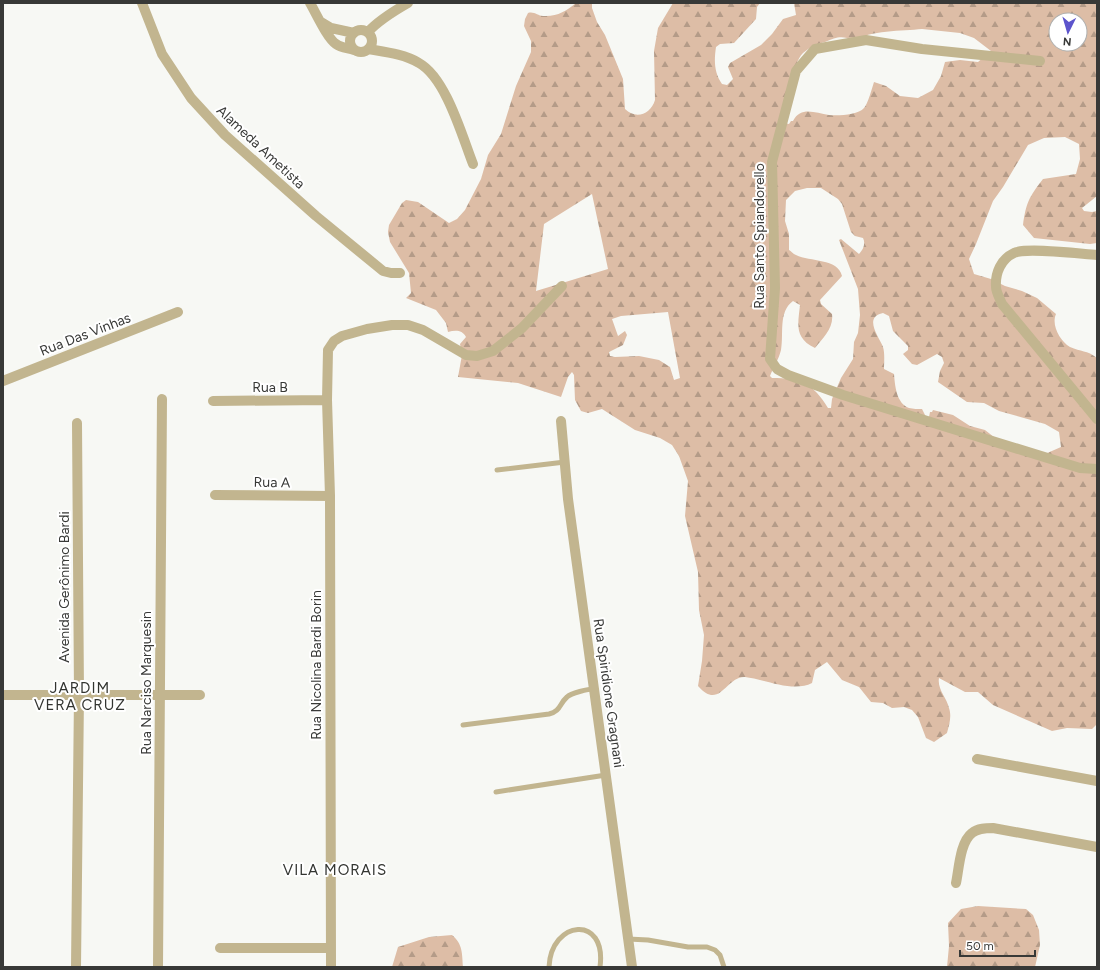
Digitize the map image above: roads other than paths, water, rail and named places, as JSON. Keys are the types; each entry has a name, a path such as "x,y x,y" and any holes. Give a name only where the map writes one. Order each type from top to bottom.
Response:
{"street":[{"name":"Alameda Ametista","path":"142,3 162,54 191,98 225,135 316,216 383,272 400,273"},
{"path":"310,3 335,44 343,47 361,52 371,46 372,39 368,32 361,30 354,33 350,39 350,43 354,50"},
{"path":"368,32 372,27 408,3"},
{"path":"321,22 332,28 354,33"},
{"name":"Rua Santo Spiandorello","path":"1040,61 922,49 866,40 815,49 796,71 772,162 775,288 770,359 777,368 788,375 843,395 1080,468 1097,469"},
{"path":"368,49 392,53 411,59 430,70 451,108 473,164"},
{"path":"1097,255 1036,250 1014,252 1003,262 996,274 996,288 1002,304 1097,419"},
{"name":"Rua Nicolina Bardi Borin","path":"331,967 330,496 327,400 328,350 334,341 342,336 367,329 392,325 408,325 423,330 466,354 476,356 493,351 522,328 562,286"},
{"name":"Rua Das Vinhas","path":"3,381 178,312"},
{"name":"Rua Narciso Marquesin","path":"158,967 162,399"},
{"name":"Rua B","path":"213,400 327,400"},
{"name":"Rua Spiridione Gragnani","path":"561,422 568,499 632,967"},
{"name":"Avenida Gerônimo Bardi","path":"76,967 79,695 77,423"},
{"name":"Rua A","path":"215,495 330,496"},
{"path":"3,695 200,694"},
{"path":"977,759 1097,780"},
{"path":"956,884 961,854 965,842 971,833 980,828 993,828 1097,847"},
{"path":"220,948 331,948"}],"lane":[{"path":"497,470 565,462"},
{"path":"463,725 549,714 558,710 568,695 594,689"},
{"path":"496,792 606,775"},
{"path":"549,967 552,950 559,938 566,932 579,930 589,932 594,936 599,945 600,967"},
{"path":"628,939 648,940 688,947 707,947 715,950 720,955 724,967"}],"district":[{"name":"JARDIM VERA CRUZ","path":"80,696"},
{"name":"VILA MORAIS","path":"335,870"}]}
